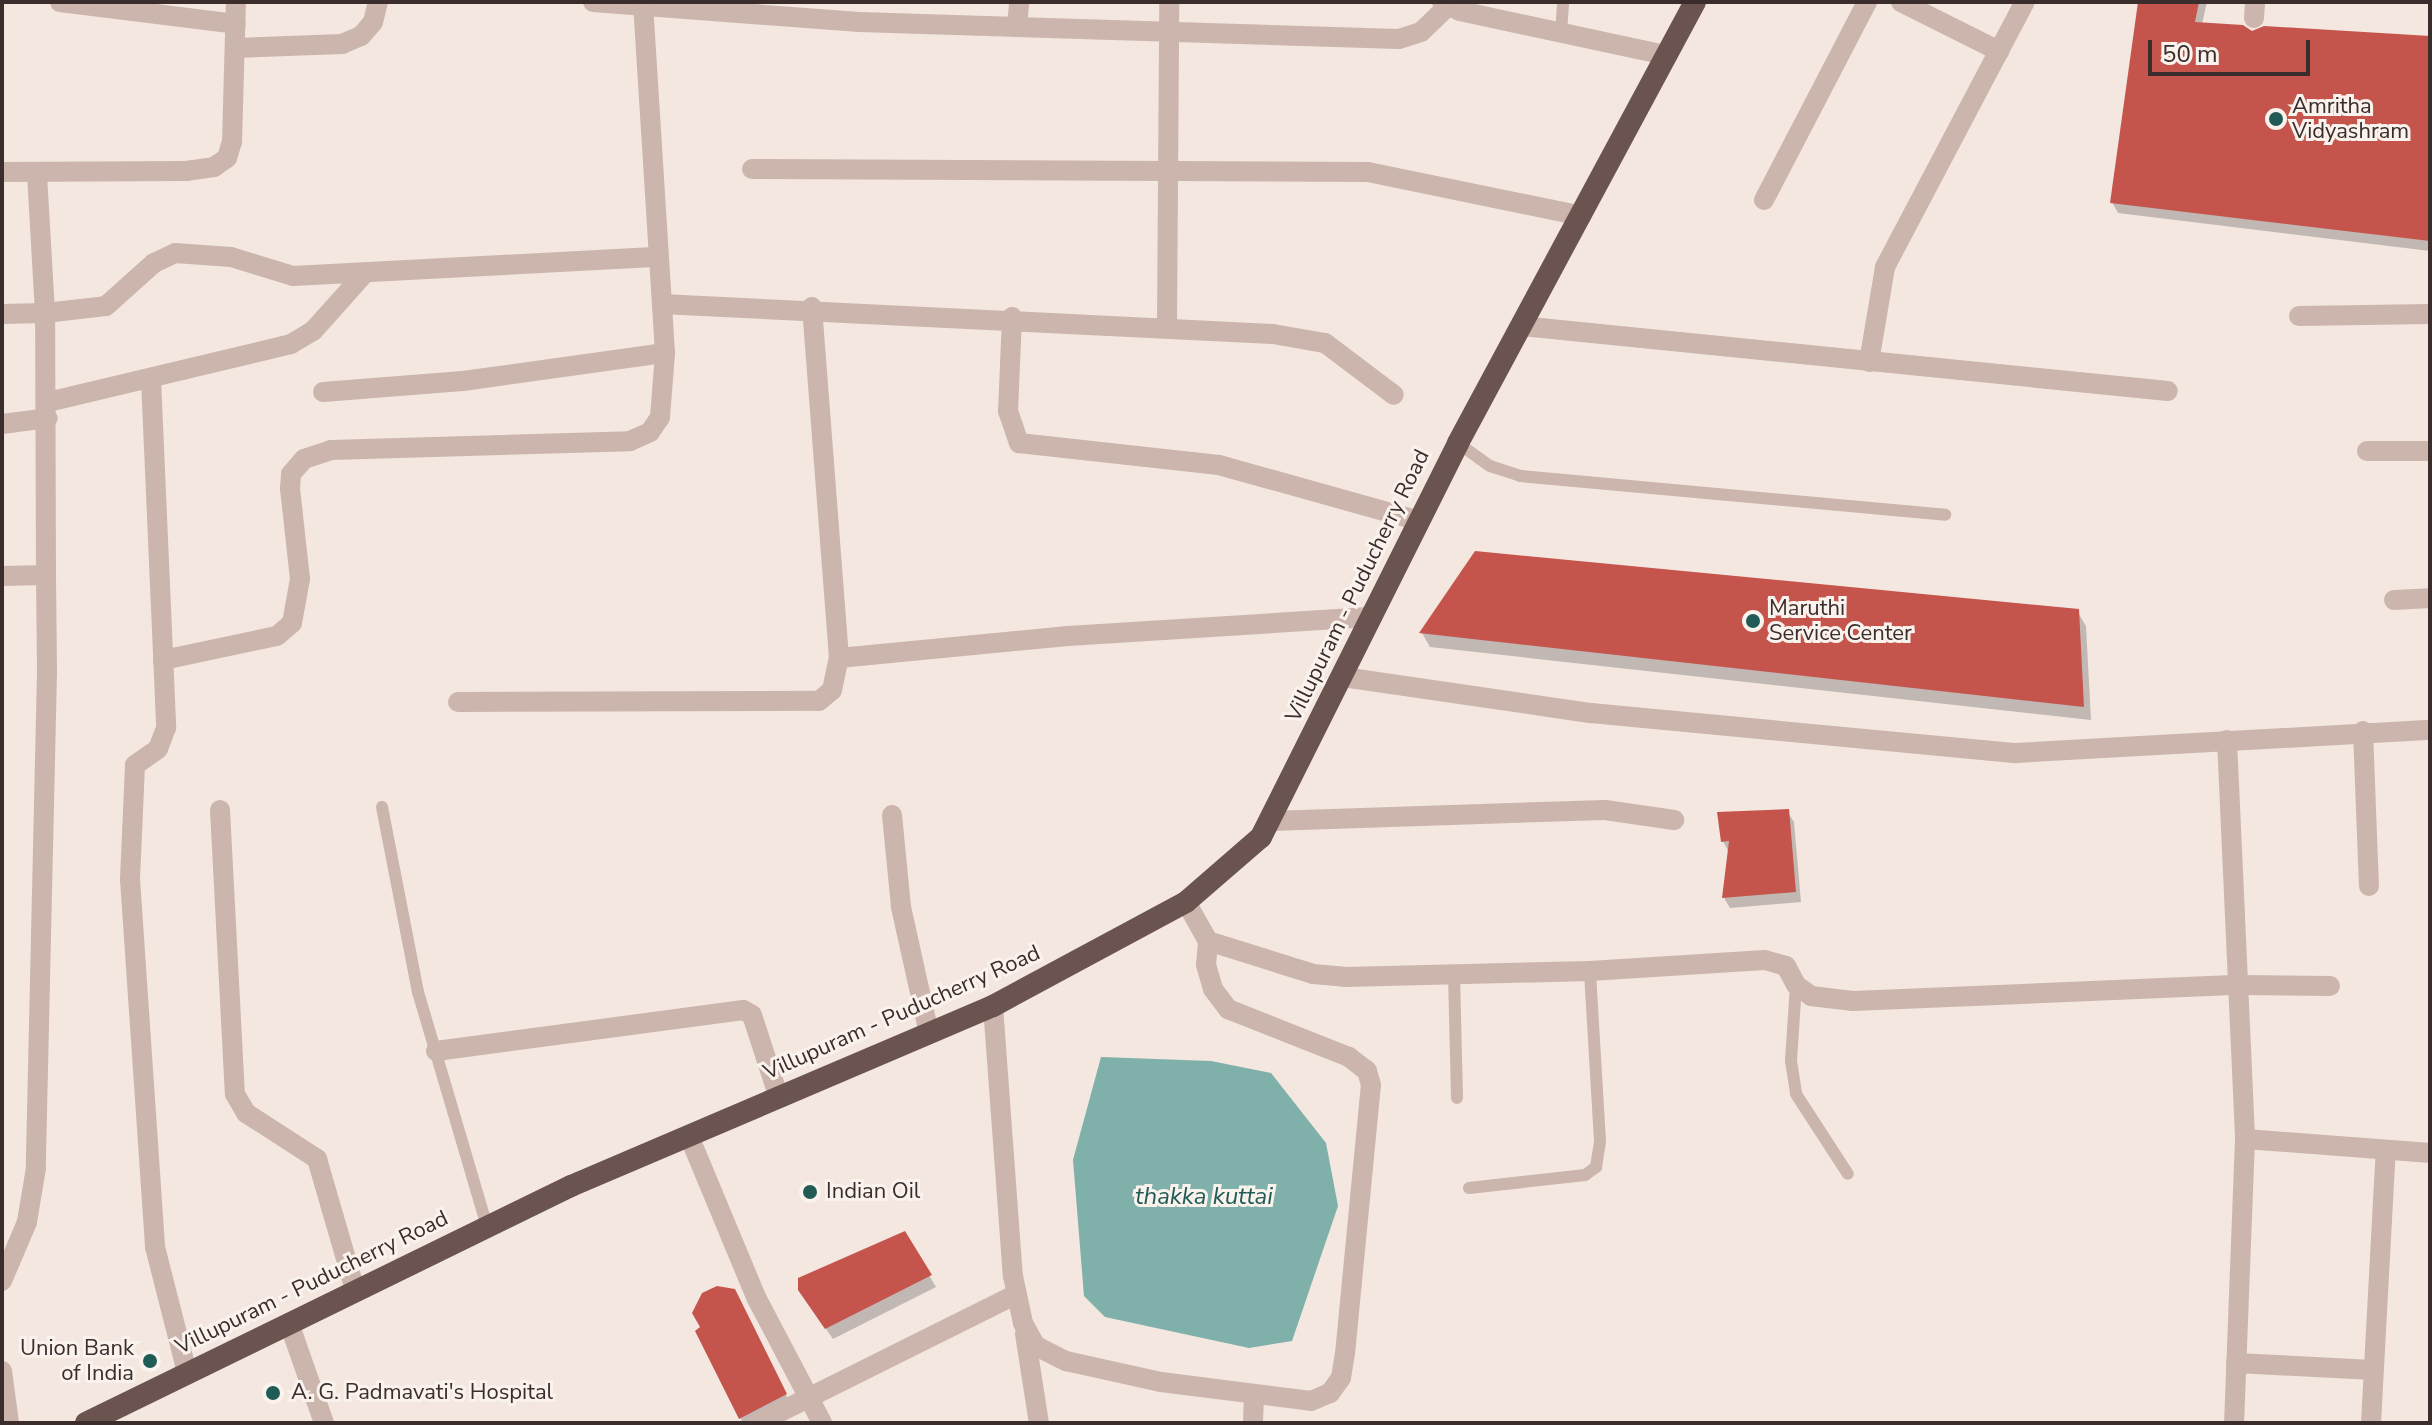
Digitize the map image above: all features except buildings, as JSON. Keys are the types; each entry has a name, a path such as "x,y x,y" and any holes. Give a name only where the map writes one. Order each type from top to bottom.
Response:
{"highway":[{"name":"Villupuram - Puducherry Road","path":"86,1423 487,1227 689,1136 993,1006 1186,902 1261,837 1458,443 1695,2"}],"street":[{"path":"60,2 236,24"},
{"path":"2,172 214,167 227,158 232,142 236,2"},
{"path":"235,48 342,44 361,36 373,22 378,2"},
{"path":"593,2 1017,27 1399,39 1421,32 1445,4 1666,55"},
{"path":"1017,27 1019,2"},
{"path":"1167,327 1169,2"},
{"path":"1764,200 1867,2"},
{"path":"1901,2 1999,51"},
{"path":"1869,362 1885,267 2025,2"},
{"path":"163,660 277,636 292,623 300,579 291,474 304,459 331,450 630,441 650,432 660,417 665,353 643,4"},
{"path":"752,169 1368,172 1582,216"},
{"path":"2,1281 2,1271 27,1222 36,1168 43,799 47,751 48,410 37,173"},
{"path":"2,314 106,306 154,263 175,253 201,251 293,276 363,275 659,257"},
{"path":"2,424 151,379 291,344 313,331 363,275"},
{"path":"662,304 812,307 1273,334 1325,343 1394,395"},
{"path":"458,702 819,701 832,690 839,658 812,307"},
{"path":"2299,316 2430,314"},
{"path":"1012,317 1008,411 1019,443 1219,465 1419,521"},
{"path":"1522,326 2168,391"},
{"path":"323,392 463,381 665,353"},
{"path":"151,379 166,728 158,749 135,765 130,879 146,1169 155,1247 187,1373"},
{"path":"2367,451 2430,451"},
{"path":"2,576 46,575"},
{"path":"2394,600 2430,598"},
{"path":"839,658 1068,636 1372,617"},
{"path":"1343,677 1591,713 2016,753 2363,731 2430,730"},
{"path":"2363,731 2369,886"},
{"path":"2227,740 2245,1139 2234,1423"},
{"path":"220,810 235,1094 246,1113 317,1159 355,1290"},
{"path":"1271,821 1591,810 1674,820"},
{"path":"892,815 901,907 929,1033"},
{"path":"1023,1323 1036,1346 1066,1361 1254,1396 1311,1401 1330,1393 1341,1378 1371,1085 1367,1071 1349,1057 1228,1009 1213,989 1206,965 1208,941 1186,902"},
{"path":"1208,941 1313,974 1454,975 1590,971 1765,960 1786,966 1796,985 1811,996 1894,1002 2239,985 2330,986"},
{"path":"993,1006 1017,1294 1039,1423"},
{"path":"436,1051 743,1010 752,1015 779,1098"},
{"path":"689,1136 757,1299 822,1423"},
{"path":"2245,1139 2430,1153"},
{"path":"2371,1423 2386,1150"},
{"path":"758,1423 1017,1294"},
{"path":"289,1323 324,1423"},
{"path":"2236,1363 2373,1370"},
{"path":"2,1371 9,1423"},
{"path":"1253,1423 1254,1396"}],"lane":[{"path":"1561,33 1563,2"},
{"path":"1458,443 1490,466 1520,476 1945,515"},
{"path":"382,807 407,946 487,1227"},
{"path":"1469,1188 1585,1175 1596,1167 1600,1141 1590,971"},
{"path":"1454,975 1457,1098"},
{"path":"1796,985 1791,1061 1796,1094 1848,1174"}],"water":[{"name":"thakka kuttai","path":"1101,1057 1211,1061 1271,1073 1326,1143 1338,1206 1292,1341 1249,1348 1105,1317 1084,1296 1073,1160"}],"place":[{"name":"Amritha Vidyashram","path":"2276,119"},
{"name":"Maruthi Service Center","path":"1753,621"},
{"name":"Indian Oil","path":"810,1192"},
{"name":"Union Bank of India","path":"150,1361"},
{"name":"A. G. Padmavati's Hospital","path":"273,1393"}]}
